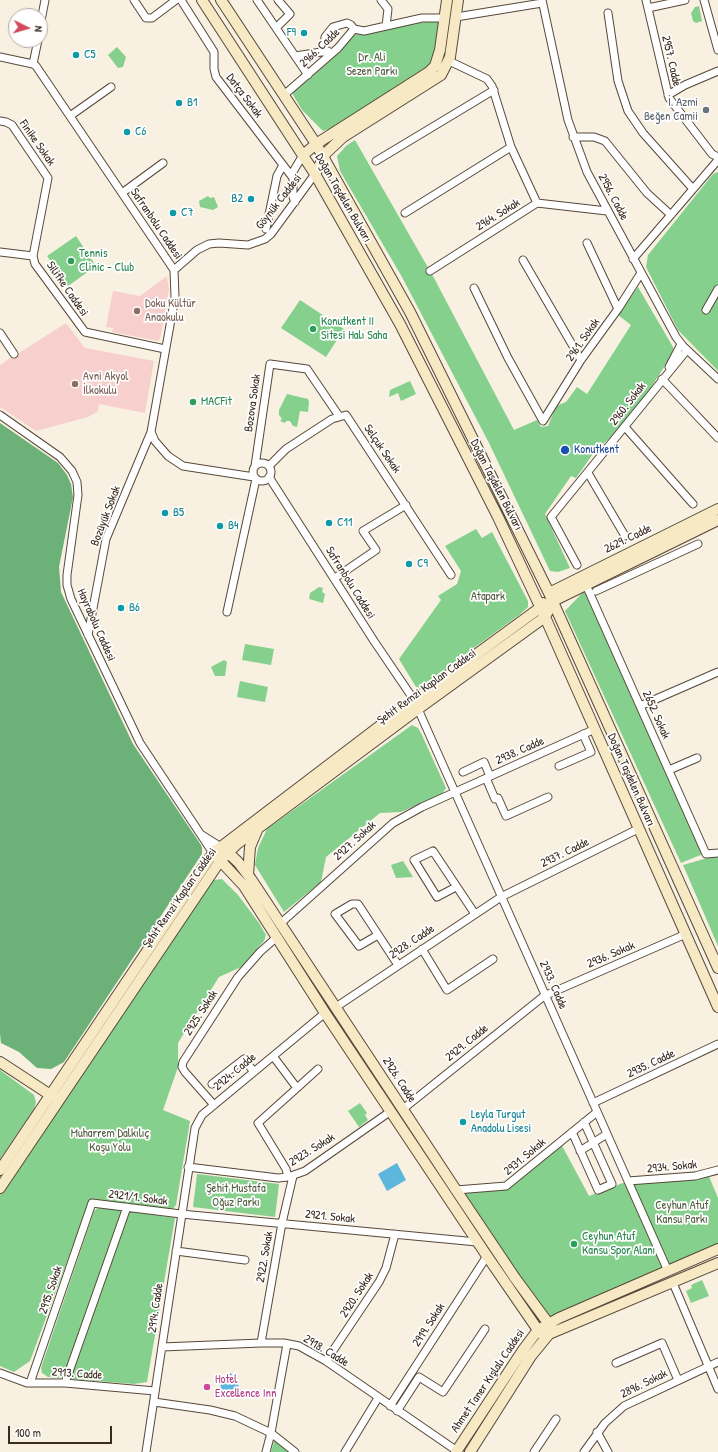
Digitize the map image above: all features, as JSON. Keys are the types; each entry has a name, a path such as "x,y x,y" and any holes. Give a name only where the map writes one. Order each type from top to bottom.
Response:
{"main road":[{"name":"Doğan Taşdelen Bulvarı","path":"202,0 315,174 400,324 498,517 545,617 718,1007"},
{"name":"Doğan Taşdelen Bulvarı","path":"221,0 324,157 410,312 551,597 718,968"},
{"path":"303,156 316,144 430,72 438,57 447,0"},
{"path":"315,174 324,157 342,137 434,82 444,71 449,61 458,0"},
{"path":"445,18 456,17"},
{"name":"2629. Cadde","path":"551,597 718,509"},
{"name":"2629. Cadde","path":"551,597 586,585 718,520"},
{"path":"540,607 551,597"},
{"path":"545,617 551,597"},
{"name":"Şehit Remzi Kaplan Caddesi","path":"221,853 259,826 540,607"},
{"name":"Şehit Remzi Kaplan Caddesi","path":"0,1170 54,1098 221,853 416,704 545,617"},
{"path":"248,875 250,847 259,826"},
{"name":"2926. Cadde","path":"221,853 248,875 281,923 456,1190 546,1331"},
{"name":"2926. Cadde","path":"221,853 241,881 325,1014 477,1242 546,1331"},
{"path":"325,1014 336,1007"},
{"path":"0,1062 54,1098"},
{"name":"Şehit Remzi Kaplan Caddesi","path":"0,1188 54,1098"},
{"name":"Ahmet Taner Kışlalı Caddesi","path":"457,1452 523,1350 546,1331 668,1270 718,1249"},
{"path":"546,1331 673,1283 718,1263"},
{"path":"668,1270 673,1283"},
{"name":"Ahmet Taner Kışlalı Caddesi","path":"470,1452 546,1331"}],"street":[{"path":"134,0 146,18 152,18 176,0"},
{"name":"Datça Sokak","path":"181,0 214,52 214,69 216,77 291,175"},
{"path":"276,28 290,14 278,0"},
{"path":"381,0 388,9 386,26"},
{"name":"2957. Cadde","path":"646,0 668,95 712,154 718,159"},
{"path":"648,8 685,0"},
{"path":"704,0 718,50"},
{"path":"261,1 276,28 308,75"},
{"path":"456,17 542,2"},
{"name":"2956. Cadde","path":"542,2 573,137 583,164 601,200 681,344 718,379"},
{"path":"608,13 618,81 628,111 643,133 693,190"},
{"name":"2966. Cadde","path":"284,95 336,50 354,29 364,31 422,18 445,18"},
{"path":"324,52 325,37 333,27 347,23 352,25 354,29"},
{"path":"0,57 33,64 36,48"},
{"path":"295,56 336,50"},
{"path":"449,61 487,79 494,90 511,147 537,203"},
{"name":"Safranbolu Caddesi","path":"33,64 174,270 175,297 151,432"},
{"path":"668,95 685,85 718,71"},
{"path":"70,116 112,87"},
{"path":"376,161 494,90"},
{"name":"Finike Sokak","path":"0,122 6,122 12,125 48,178 33,256"},
{"path":"573,137 597,138 605,141 647,193 671,215"},
{"path":"405,214 511,147"},
{"name":"Göynük Caddesi","path":"291,175 303,156"},
{"path":"634,259 718,159"},
{"path":"122,193 163,163"},
{"path":"266,229 277,176 283,165"},
{"name":"Göynük Caddesi","path":"174,270 193,253 208,244 219,243 245,246 261,241 271,234 315,174"},
{"path":"291,175 293,180 292,196 295,202"},
{"path":"585,208 601,200"},
{"name":"2964. Sokak","path":"430,271 537,203 607,211"},
{"path":"587,243 618,309"},
{"name":"Silifke Caddesi","path":"0,252 33,256 35,264 85,332 165,348"},
{"path":"523,260 582,360"},
{"name":"2961. Sokak","path":"474,288 508,358 543,421 641,273"},
{"path":"706,310 718,289"},
{"path":"0,333 14,354"},
{"name":"2960. Sokak","path":"662,379 681,344"},
{"name":"2960. Sokak","path":"577,565 551,517 687,350"},
{"name":"Bozova Sokak","path":"255,466 270,364 307,369 339,416"},
{"path":"662,379 718,438"},
{"name":"Hayrabolu Caddesi","path":"0,415 60,457 68,465 75,477 78,502 67,570 67,585 73,604 140,743 199,833 221,853"},
{"name":"Selçuk Sokak","path":"339,416 346,415 451,575"},
{"path":"269,466 282,451 339,416"},
{"path":"625,427 692,504"},
{"path":"151,432 161,449 179,465 255,478 264,481 269,477 271,472 269,466"},
{"name":"Bozüyük Sokak","path":"88,635 106,538 151,432"},
{"path":"227,612 255,478 253,471 255,466 260,463 269,466"},
{"path":"588,472 625,536"},
{"name":"Safranbolu Caddesi","path":"269,477 416,704"},
{"path":"335,578 376,550 363,531 406,505"},
{"path":"596,591 698,544"},
{"path":"650,553 654,564"},
{"name":"2652. Sokak","path":"586,585 706,854 718,853"},
{"path":"640,706 718,672"},
{"name":"2933. Cadde","path":"416,704 668,1270"},
{"name":"2938. Cadde","path":"455,792 595,729"},
{"path":"559,766 591,752 583,734"},
{"path":"669,770 698,758"},
{"path":"463,772 484,762 495,799 498,798 506,816 548,798"},
{"name":"2927. Sokak","path":"281,923 393,823 415,810 455,792"},
{"name":"2937. Cadde","path":"501,897 638,828"},
{"path":"456,887 437,897 414,860 433,851 475,914"},
{"name":"2928. Cadde","path":"336,1007 501,897"},
{"path":"378,935 359,946 335,914 352,904 358,904 398,965"},
{"name":"2936. Sokak","path":"545,995 686,934"},
{"name":"2925. Sokak","path":"214,1104 184,1071 183,1062 238,977 260,952 277,938"},
{"path":"422,950 447,990 493,959"},
{"name":"2929. Cadde","path":"402,1109 545,995"},
{"name":"2924. Cadde","path":"188,1167 195,1128 202,1115 325,1014"},
{"name":"2935. Cadde","path":"593,1103 718,1044"},
{"path":"273,1056 297,1088"},
{"path":"212,1084 244,1059 254,1072"},
{"path":"291,1177 258,1123 318,1070"},
{"name":"2923. Sokak","path":"188,1167 278,1178 291,1177 305,1171 391,1112"},
{"name":"2931. Sokak","path":"456,1190 506,1186 597,1112"},
{"path":"572,1132 598,1190 612,1184 584,1122"},
{"path":"580,1150 607,1134"},
{"name":"2914. Cadde","path":"146,1452 188,1167"},
{"name":"2934. Sokak","path":"628,1181 695,1176 718,1170"},
{"name":"2922. Sokak","path":"261,1343 291,1177"},
{"name":"2921/1. Sokak","path":"92,1203 181,1214"},
{"name":"2915. Sokak","path":"30,1383 92,1203"},
{"path":"65,1383 127,1207"},
{"name":"2921. Sokak","path":"181,1214 477,1242"},
{"name":"2920. Sokak","path":"326,1361 380,1282 386,1268 395,1234"},
{"path":"176,1251 246,1260"},
{"name":"2919. Sokak","path":"390,1406 487,1256"},
{"path":"673,1283 718,1389"},
{"path":"397,1410 419,1377 443,1392 485,1329"},
{"name":"2918. Cadde","path":"162,1347 261,1343 288,1344 303,1348 326,1361 457,1452"},
{"path":"616,1363 662,1343 678,1380"},
{"path":"266,1452 288,1344"},
{"name":"2896. Sokak","path":"584,1452 597,1432 624,1406 718,1362"},
{"name":"2913. Cadde","path":"0,1373 19,1381 30,1383 65,1383 155,1392"},
{"path":"345,1452 378,1398"},
{"path":"154,1402 223,1413 271,1433 295,1452"},
{"path":"534,1452 556,1419"},
{"path":"597,1432 608,1452"}],"shaded area":[{"name":"Doku Kültür Anaokulu","path":"167,276 169,290 160,339 158,341 112,332 113,328 106,327 113,291 140,296"},
{"name":"Avni Akyol İlkokulu","path":"66,323 85,348 154,361 145,413 99,404 98,411 88,417 36,431 0,407 0,365 12,357 17,357 19,353"}],"green space":[{"path":"699,6 702,21 696,23 693,21 691,13 695,7"},
{"name":"Dr. Ali Sezen Parkı","path":"436,20 441,24 435,55 427,67 335,127 323,131 302,110 292,93 353,35"},
{"path":"117,47 126,57 123,67 118,68 108,55"},
{"path":"355,140 434,278 514,430 537,420 541,427 548,426 556,406 566,402 577,387 587,394 631,325 618,315 638,287 673,347 674,351 649,391 620,429 595,451 576,478 571,476 545,514 570,568 558,572 550,571 489,443 402,277 340,171 337,156 346,146"},
{"path":"718,172 718,371 678,330 646,267 648,255 713,174"},
{"path":"208,196 210,198 214,197 218,207 213,210 200,207 199,201"},
{"name":"Tennis Clinic - Club","path":"76,236 96,266 68,286 47,256"},
{"name":"Konutkent II Sitesi Halı Saha","path":"300,300 344,329 326,357 281,328"},
{"path":"410,381 416,394 401,401 398,393 389,397 390,390"},
{"path":"287,394 308,399 309,402 308,412 300,411 297,427 293,426 290,421 286,421 285,423 280,421 282,419 279,415 279,410"},
{"path":"0,423 58,463 67,475 71,484 73,497 59,567 61,592 133,744 202,848 202,854 64,1062 51,1069 37,1068 19,1052 1,1043 0,1034"},
{"name":"Atapark","path":"476,529 482,538 492,532 528,601 528,607 419,688 416,687 399,659 441,600 438,596 457,584 461,571 445,546"},
{"path":"319,587 323,588 322,592 325,594 323,603 309,599 310,593"},
{"path":"585,590 703,854 681,863 565,611"},
{"path":"245,644 274,649 271,665 242,660"},
{"path":"224,660 227,662 225,676 215,676 211,667"},
{"path":"240,681 268,687 265,702 237,697"},
{"path":"412,725 418,728 421,733 446,788 442,794 401,812 380,813 326,857 321,882 284,912 255,865 258,848 267,829"},
{"path":"718,857 718,946 683,865 707,858"},
{"path":"403,861 413,877 396,878 391,865"},
{"name":"Muharrem Dalkılıç Koşu Yolu","path":"222,879 238,895 266,935 264,941 241,967 219,977 178,1043 178,1067 163,1110 190,1121 176,1205 173,1209 90,1200 30,1361 14,1372 0,1366 0,1195 206,889 214,880"},
{"path":"0,1070 34,1095 36,1102 34,1109 0,1159"},
{"path":"360,1103 367,1113 365,1115 368,1120 359,1127 348,1111"},
{"name":"Ceyhun Atuf Kansu Spor Alanı","path":"560,1142 589,1196 628,1181 708,1174 718,1198 718,1249 547,1324 456,1190 501,1187"},
{"name":"Şehit Mustafa Oğuz Parkı","path":"197,1174 279,1184 275,1217 193,1207"},
{"path":"99,1207 175,1218 147,1382 134,1384 48,1377 42,1373 41,1368 94,1211"},
{"path":"702,1280 709,1296 691,1303 686,1291 692,1288 691,1285"},
{"path":"275,1438 291,1452 271,1452"}],"water":[{"path":"397,1163 406,1180 387,1191 378,1174"},
{"path":"231,1373 241,1390 233,1395 220,1390 221,1384 219,1381"}],"place":[{"name":"F9","path":"304,33"},
{"name":"C5","path":"76,55"},
{"name":"B1","path":"179,103"},
{"name":"İ. Azmi Beğen Camii","path":"706,110"},
{"name":"C6","path":"127,132"},
{"name":"B2","path":"251,199"},
{"name":"C7","path":"173,213"},
{"name":"Tennis Clinic - Club","path":"71,261"},
{"name":"Doku Kültür Anaokulu","path":"137,311"},
{"name":"Konutkent II Sitesi Halı Saha","path":"313,329"},
{"name":"Avni Akyol İlkokulu","path":"75,384"},
{"name":"MACFit","path":"193,402"},
{"name":"Konutkent","path":"565,450"},
{"name":"B5","path":"165,513"},
{"name":"C11","path":"329,523"},
{"name":"B4","path":"220,526"},
{"name":"C9","path":"409,564"},
{"name":"B6","path":"121,608"},
{"name":"Leyla Turgut Anadolu Lisesi","path":"463,1122"},
{"name":"Ceyhun Atuf Kansu Spor Alanı","path":"574,1244"},
{"name":"Hotel Excellence Inn","path":"207,1387"}],"park label":[{"name":"Ceyhun Atuf Kansu Parkı","path":"682,1213"}]}
